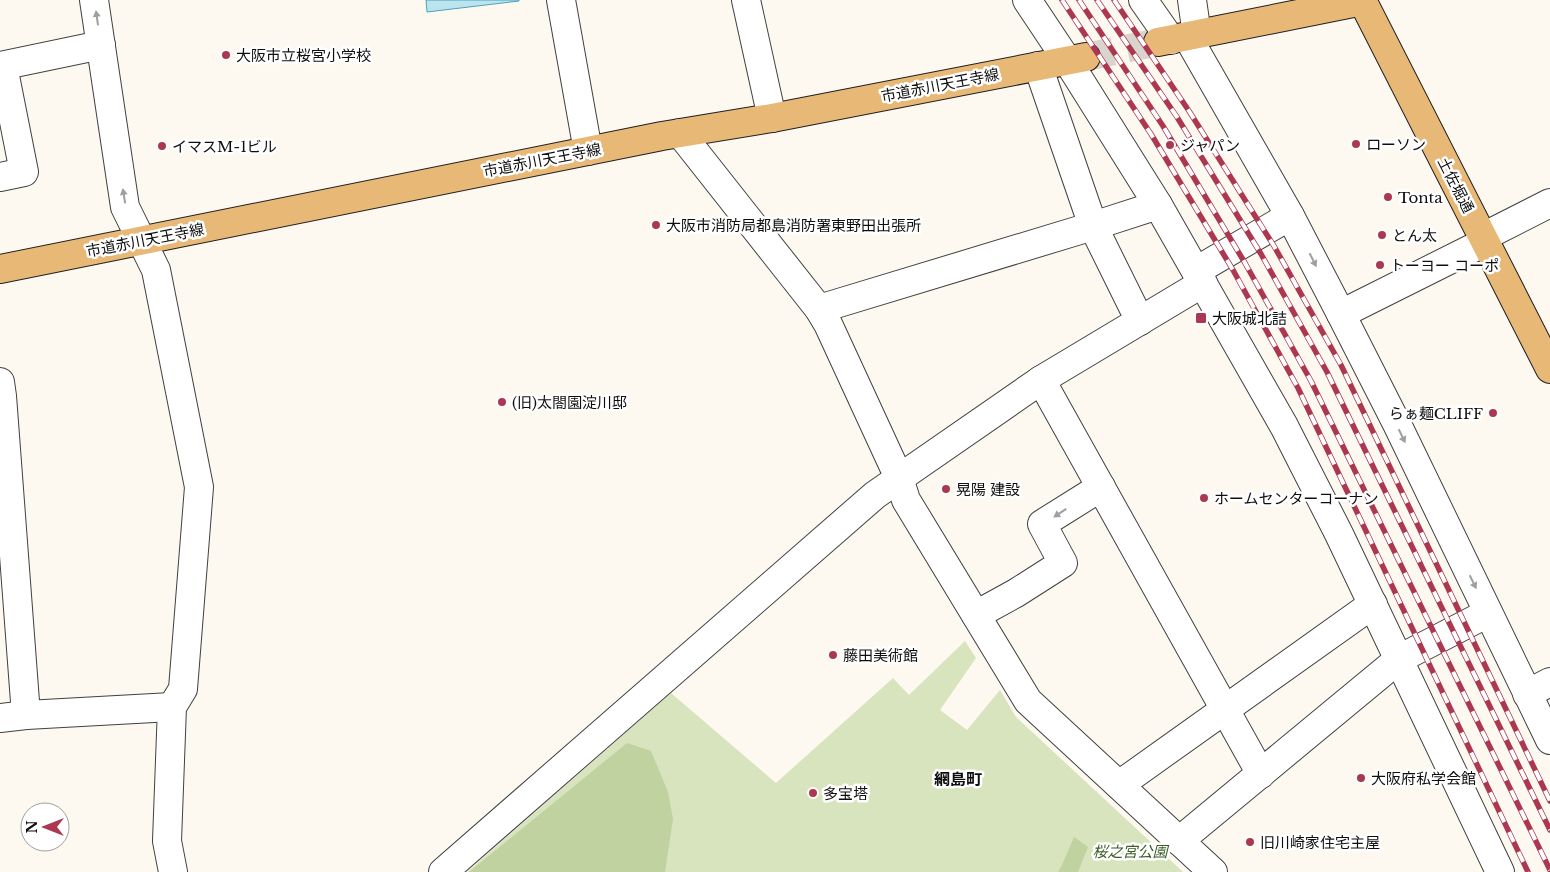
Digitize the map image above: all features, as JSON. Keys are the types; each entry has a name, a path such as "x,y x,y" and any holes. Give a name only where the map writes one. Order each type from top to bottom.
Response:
{"main road":[{"path":"1178,38 1362,0"},
{"name":"土佐堀通","path":"1362,0 1550,369"},
{"name":"市道赤川天王寺線","path":"0,269 680,132 772,118 1076,58"}],"street":[{"path":"94,0 125,207 156,270 199,487 183,689 172,707 167,841 173,872"},
{"path":"561,0 588,151"},
{"path":"746,0 772,118"},
{"path":"1027,0 1076,58 1284,426 1373,604 1500,872"},
{"path":"1143,0 1178,38 1290,216 1396,424 1488,614 1539,688 1550,740"},
{"path":"1178,38 1192,0"},
{"path":"0,177 24,172 2,66 101,45"},
{"path":"1038,66 1093,226 1140,321"},
{"path":"680,132 819,309 828,324 900,478 906,500 1028,701 1119,785 1197,861 1261,774 1399,659 1488,614"},
{"path":"1341,314 1550,203"},
{"path":"819,309 1158,205"},
{"path":"443,872 861,506 1041,380 1140,321 1199,277 1290,216"},
{"path":"1041,380 1261,774"},
{"path":"0,382 13,717 172,707"},
{"path":"976,616 1016,594 1063,564 1042,524 1101,487"},
{"path":"1119,785 1373,604"}],"green space":[{"name":"桜之宮公園","path":"965,641 976,658 940,710 967,730 1000,690 1016,717 1183,872 467,872 671,693 776,783 893,678 909,695"},
{"path":"627,743 651,751 668,792 673,819 665,872 469,872"},
{"path":"1074,837 1088,847 1078,872 1058,872 1062,865"}],"water":[{"path":"426,0 519,0 519,1 427,12"}],"tunnel":[{"path":"1086,57 1158,42"}],"railway":[{"path":"1062,0 1151,134 1233,270 1298,388 1528,872"},
{"path":"1079,0 1163,126 1245,263 1311,381 1550,870"},
{"path":"1097,0 1177,117 1261,254 1327,372 1550,830"},
{"path":"1114,0 1189,111 1274,246 1341,365 1550,801"}],"place":[{"name":"大阪市立桜宮小学校","path":"226,55"},
{"name":"ローソン","path":"1356,144"},
{"name":"ジャパン","path":"1170,145"},
{"name":"イマスM-1ビル","path":"162,146"},
{"name":"Tonta","path":"1388,197"},
{"name":"大阪市消防局都島消防署東野田出張所","path":"656,225"},
{"name":"とん太","path":"1382,235"},
{"name":"トーヨー コーポ","path":"1380,265"},
{"name":"大阪城北詰","path":"1201,318"},
{"name":"(旧)太閤園淀川邸","path":"502,402"},
{"name":"らぁ麺CLIFF","path":"1493,413"},
{"name":"晃陽 建設","path":"946,489"},
{"name":"ホームセンターコーナン","path":"1204,498"},
{"name":"藤田美術館","path":"833,655"},
{"name":"大阪府私学会館","path":"1361,778"},
{"name":"多宝塔","path":"813,793"},
{"name":"旧川崎家住宅主屋","path":"1250,842"}],"district":[{"name":"網島町","path":"958,779"}]}
